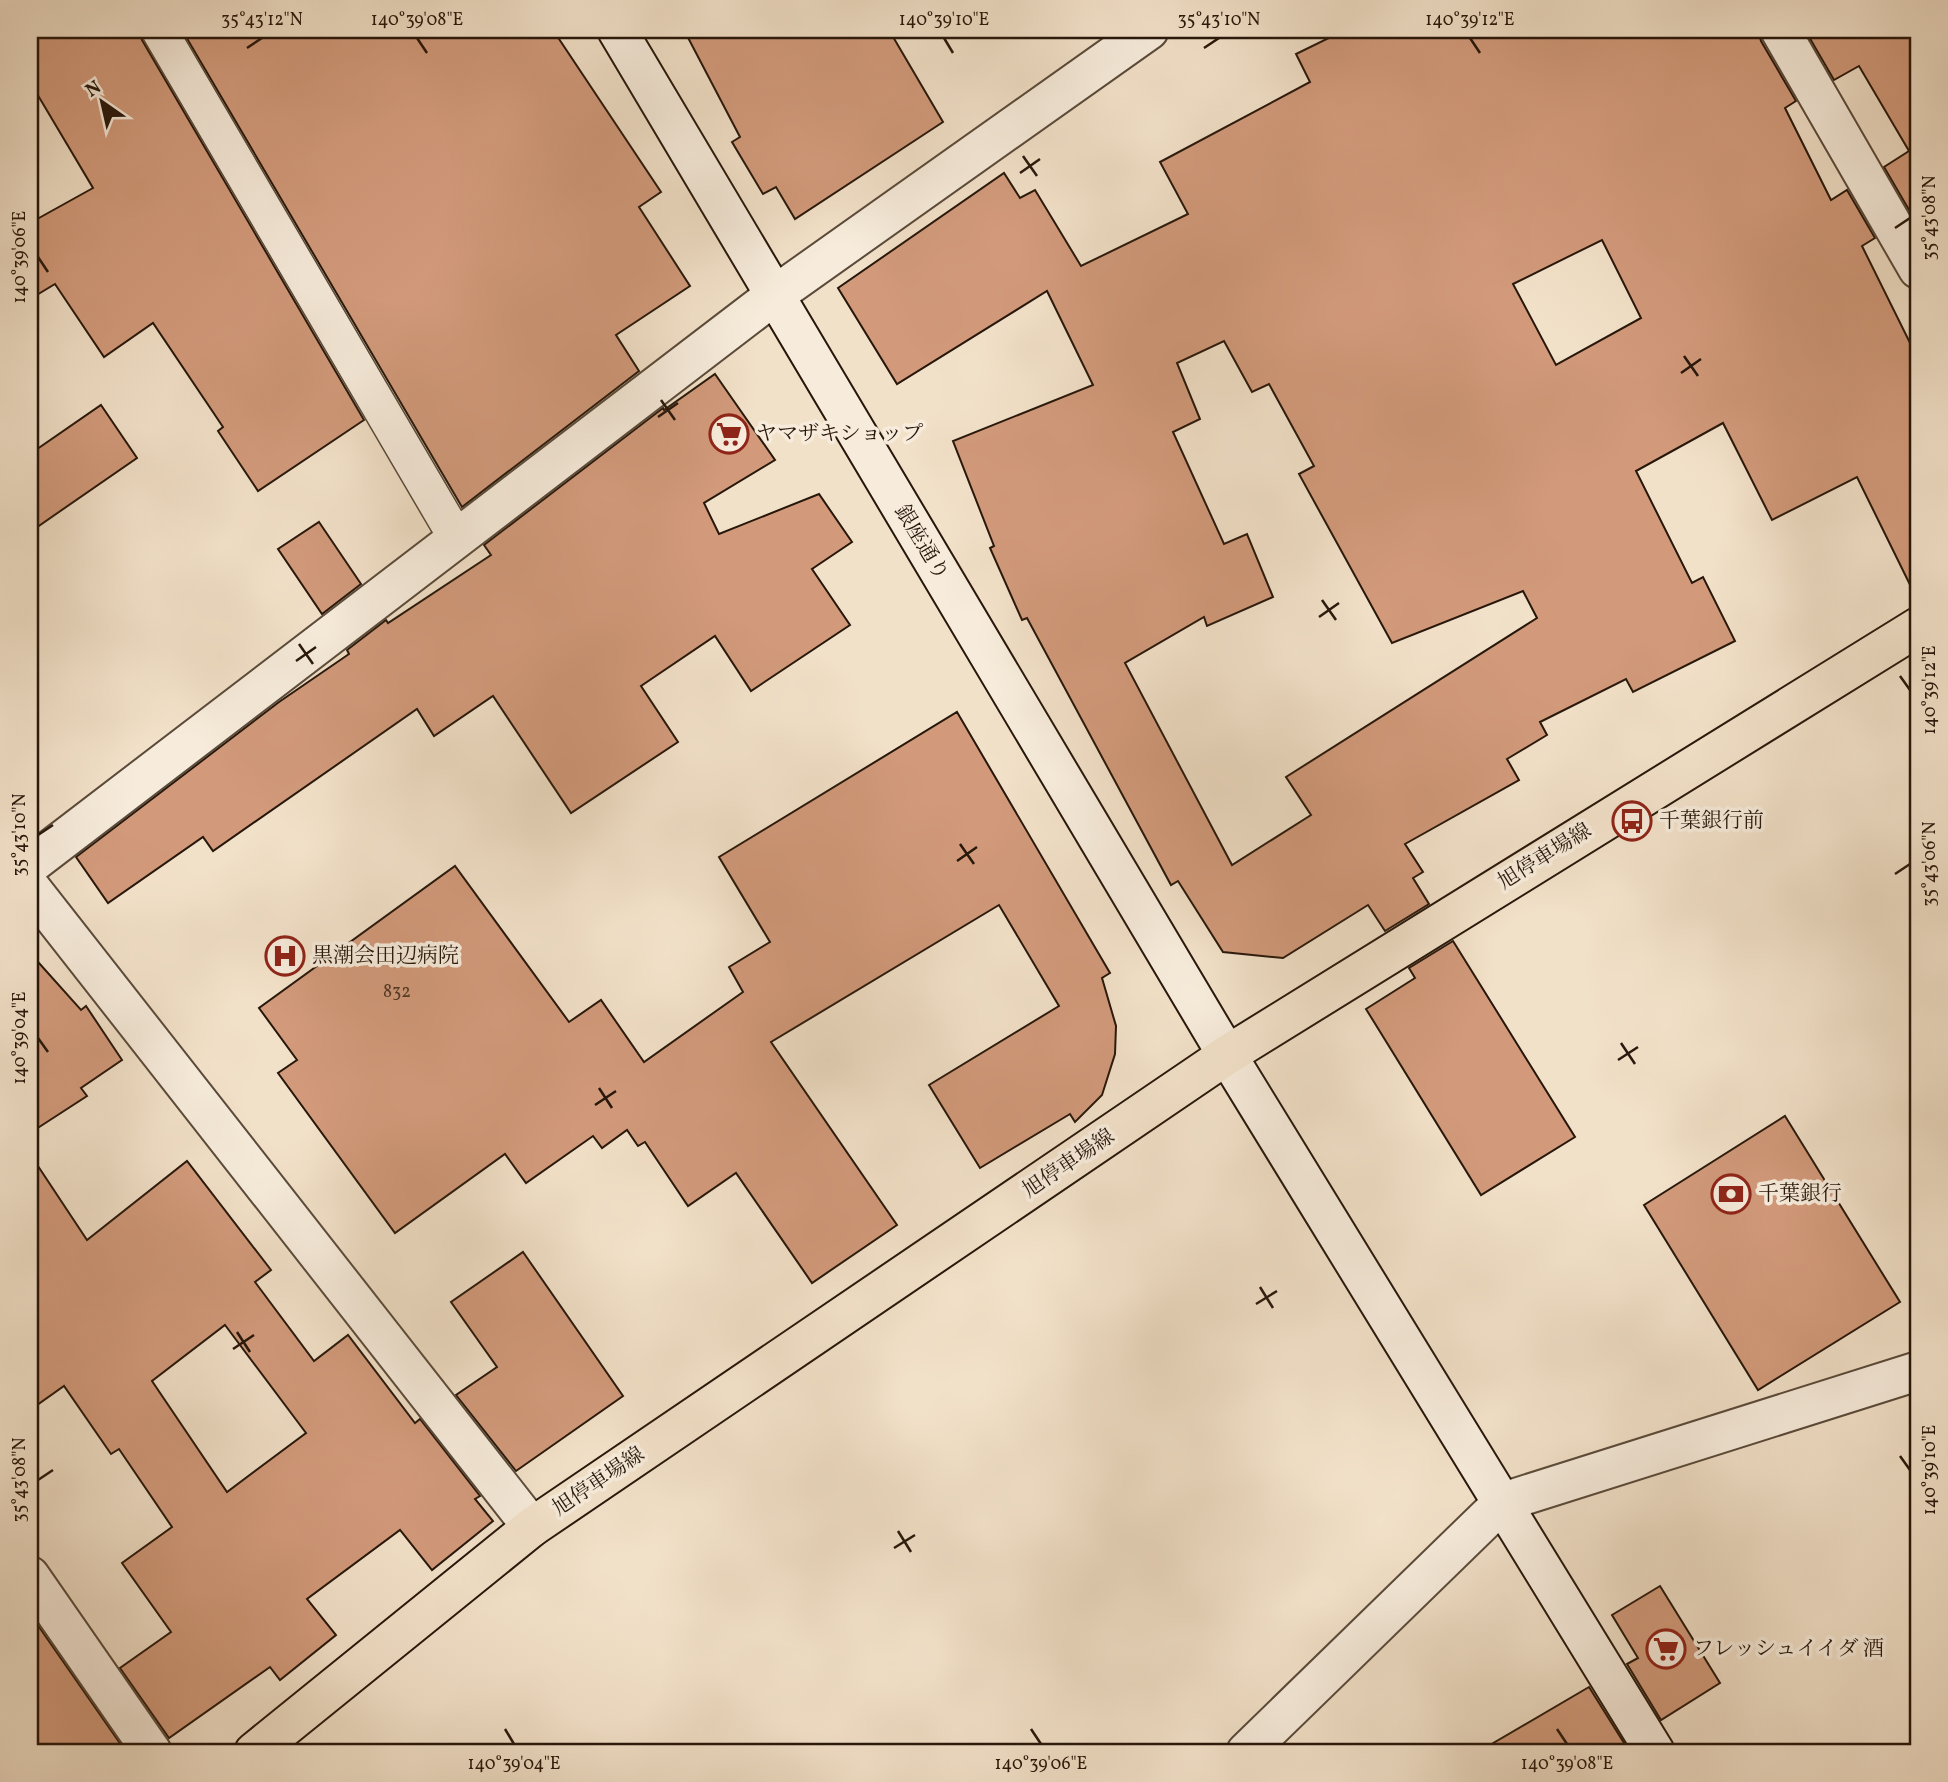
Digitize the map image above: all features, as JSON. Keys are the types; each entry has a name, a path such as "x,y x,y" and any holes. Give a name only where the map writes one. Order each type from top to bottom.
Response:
{"main road":[{"name":"旭停車場線","path":"254,1752 532,1527 1227,1055 1918,626"}],"street":[{"name":"銀座通り","path":"617,30 1227,1055 1655,1752"},
{"path":"30,865 775,295 1149,30"},
{"path":"1780,30 1918,269"},
{"path":"30,887 532,1527"},
{"path":"1246,1752 1503,1502 1918,1371"},
{"path":"30,1576 152,1752"}],"lane":[{"path":"159,30 457,539"}],"building":[{"path":"30,30 139,30 142,40 364,420 258,491 218,431 223,427 153,323 104,357 55,284 30,299 30,223 93,188 30,82"},
{"path":"182,30 553,30 661,192 639,207 690,286 616,335 639,371 462,507"},
{"path":"684,30 889,30 943,122 795,219 776,187 763,194 732,142 740,137"},
{"path":"1345,30 1758,30 1761,41 1796,101 1785,108 1831,200 1847,190 1875,238 1862,246 1918,359 1918,601 1857,477 1772,520 1723,423 1636,471 1692,583 1703,577 1735,641 1633,692 1626,679 1540,722 1547,735 1507,759 1519,780 1405,844 1423,872 1413,878 1429,904 1385,931 1368,905 1283,958 1223,952 1178,881 1171,885 1027,618 1022,620 990,548 994,546 953,441 1093,385 1047,291 897,384 838,288 1004,173 1020,198 1035,190 1081,266 1188,214 1160,162 1310,82 1296,54","holes":["1602,240 1641,318 1556,365 1513,284","1224,341 1252,392 1269,384 1314,466 1299,474 1392,643 1523,591 1537,618 1286,777 1311,815 1232,865 1125,663 1204,617 1207,626 1273,597 1247,534 1224,544 1173,432 1200,419 1177,363"]},
{"path":"1805,30 1918,30 1918,211 1912,215 1884,167 1909,151 1859,66 1834,80"},
{"path":"715,374 775,460 704,503 719,534 819,494 852,542 812,569 850,625 751,691 715,636 641,686 678,742 571,813 493,696 434,736 417,709 213,851 203,837 108,903 76,857 279,702 349,654 347,650 386,620 388,623 491,555 484,545 663,408 664,410"},
{"path":"101,405 137,458 30,532 30,454"},
{"path":"319,522 361,584 322,614 278,549"},
{"path":"957,712 1110,973 1102,978 1116,1026 1115,1054 1102,1095 1075,1122 1070,1114 980,1168 929,1085 1059,1006 999,905 771,1042 897,1225 812,1283 736,1173 688,1206 645,1142 638,1146 627,1130 602,1148 593,1136 526,1183 505,1154 395,1233 278,1073 297,1060 259,1008 455,866 569,1022 601,1000 644,1062 743,992 729,967 770,942 719,857"},
{"path":"1453,941 1575,1137 1481,1195 1366,1009 1415,978 1409,968"},
{"path":"30,953 81,1010 86,1006 122,1060 81,1088 87,1096 30,1133"},
{"path":"1785,1116 1900,1302 1758,1390 1644,1205"},
{"path":"30,1154 87,1240 187,1161 271,1270 255,1282 314,1361 348,1335 415,1423 420,1419 480,1496 475,1499 493,1521 432,1570 400,1530 307,1599 336,1635 280,1680 270,1667 169,1738 120,1668 171,1632 122,1563 172,1527 119,1449 111,1454 64,1386 30,1410","holes":["225,1325 306,1433 227,1492 152,1381"]},
{"path":"523,1252 623,1396 516,1471 456,1395 497,1367 451,1302"},
{"name":"フレッシュイイダ 酒","path":"1660,1586 1720,1683 1661,1720 1627,1664 1638,1658 1612,1615"},
{"path":"30,1614 126,1752 42,1752 30,1735"},
{"path":"1589,1687 1624,1743 1610,1752 1478,1752"}],"place":[{"name":"ヤマザキショップ","path":"729,434"},
{"name":"千葉銀行前","path":"1632,821"},
{"name":"黒潮会田辺病院","path":"285,956"},
{"name":"千葉銀行","path":"1731,1194"},
{"name":"フレッシュイイダ 酒","path":"1666,1649"}]}
